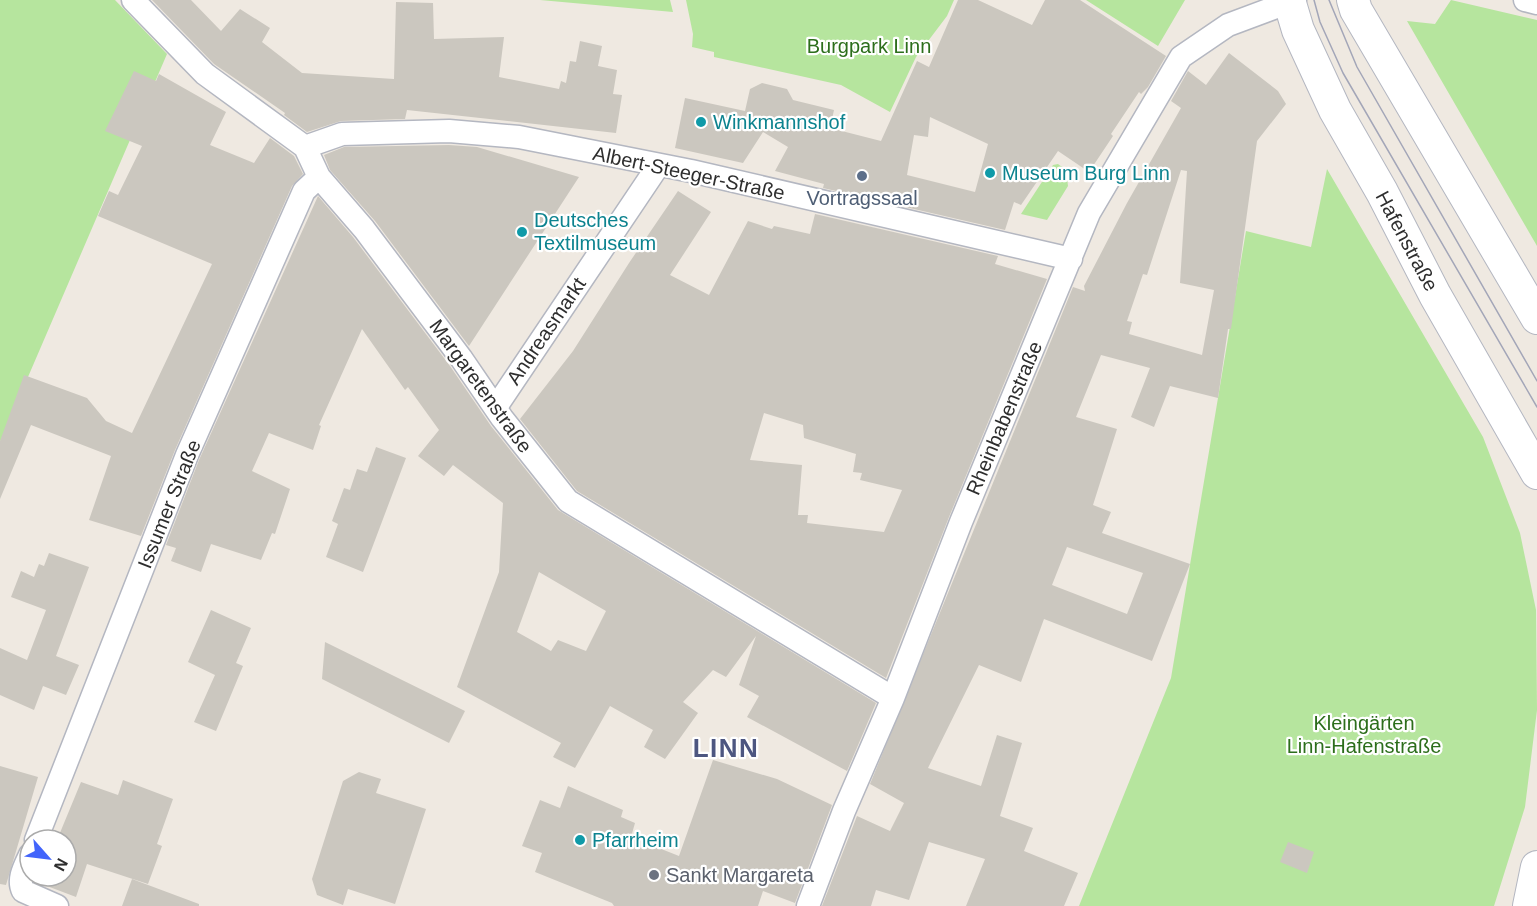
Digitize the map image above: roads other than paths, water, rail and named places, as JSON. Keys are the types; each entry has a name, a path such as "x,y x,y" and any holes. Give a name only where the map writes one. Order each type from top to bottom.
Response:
{"main road":[{"path":"1353,0 1356,10 1398,83 1537,318"},
{"name":"Hafenstraße","path":"1292,1 1298,30 1335,110 1382,192 1435,295 1537,473"},
{"path":"1529,906 1537,867"}],"street":[{"name":"Margaretenstraße","path":"133,0 205,74 305,147 319,177 364,230 568,501 893,698"},
{"path":"1525,0 1537,3"},
{"name":"Rheinbabenstraße","path":"808,906 844,812 893,698 961,522 1089,213 1181,57 1228,25 1292,1"},
{"name":"Albert-Steeger-Straße","path":"305,147 342,134 449,131 519,137 1071,259"},
{"name":"Andreasmarkt","path":"496,407 658,166"},
{"name":"Issumer Straße","path":"41,828 187,455 303,191 319,177"},
{"path":"22,888 23,891 57,906"}],"tram line":[{"path":"1314,0 1320,22 1343,73 1537,407"},
{"path":"1329,0 1357,67 1537,381"}],"place":[{"name":"Winkmannshof","path":"701,122"},
{"name":"Museum Burg Linn","path":"990,173"},
{"name":"Vortragssaal","path":"862,176"},
{"name":"Deutsches Textilmuseum","path":"522,232"},
{"name":"Pfarrheim","path":"580,840"},
{"name":"Sankt Margareta","path":"654,875"}],"district":[{"name":"LINN","path":"726,748"}],"park label":[{"name":"Burgpark Linn","path":"869,46"},
{"name":"Kleingärten Linn-Hafenstraße","path":"1364,734"}]}
